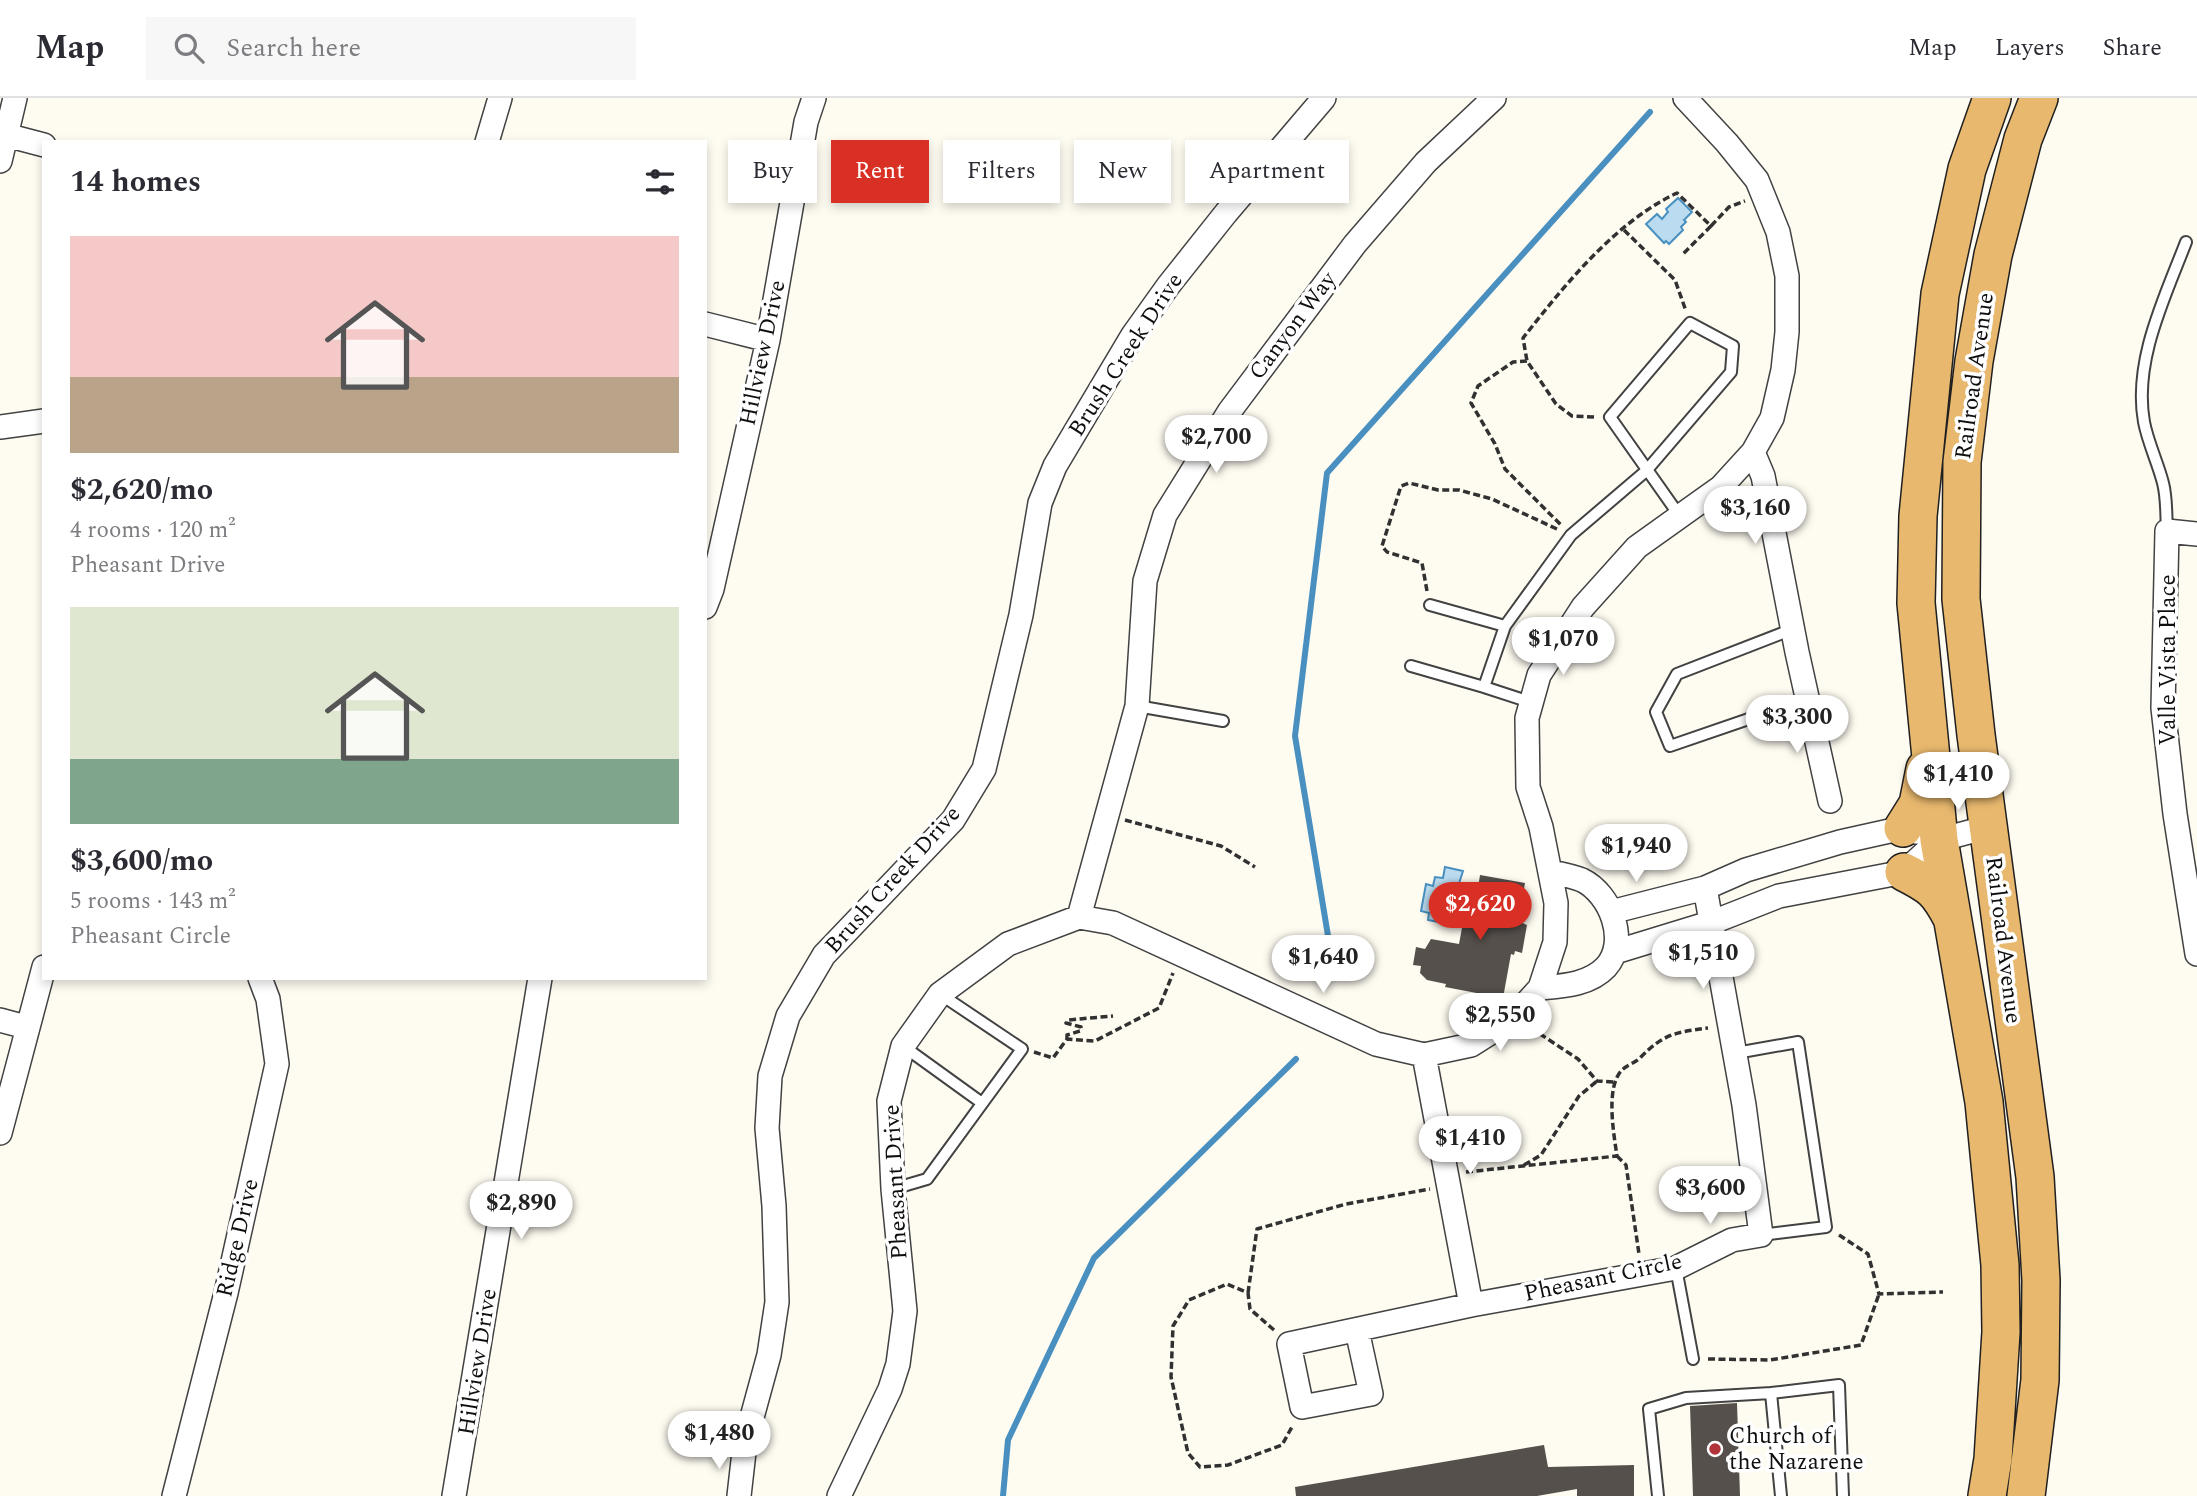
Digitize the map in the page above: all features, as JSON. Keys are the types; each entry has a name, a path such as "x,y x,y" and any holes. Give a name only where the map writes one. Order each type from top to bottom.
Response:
{"highway":[{"name":"Railroad Avenue","path":"1987,1496 1993,1459 2001,1332 2000,1265 1984,1102 1939,840 1916,609 1918,516 1940,294 1968,169 1992,98"},
{"name":"Railroad Avenue","path":"2026,1496 2040,1381 2041,1280 2035,1177 1988,827 1961,598 1962,461 1974,361 1993,255 2023,139 2039,98"},
{"path":"1903,828 1918,804 1924,781 1926,708"},
{"path":"1904,872 1929,884 1939,894 1955,924"}],"street":[{"path":"0,161 15,98"},
{"path":"487,140 500,98"},
{"name":"Hillview Drive","path":"707,595 768,340 806,122 814,98"},
{"name":"Brush Creek Drive","path":"739,1496 745,1443 769,1355 777,1302 774,1206 767,1128 770,1076 788,1016 824,955 953,820 984,769 1021,615 1040,503 1055,466 1133,335 1168,286 1324,98"},
{"name":"Canyon Way","path":"1079,917 1137,706 1145,581 1165,516 1229,412 1355,244 1426,162 1494,98"},
{"path":"1079,917 1113,923 1376,1044 1424,1055 1471,1045 1516,1016 1540,988 1555,942 1556,903 1528,787 1527,718 1539,675 1583,607 1637,547 1721,487 1753,452 1772,418 1783,370 1787,332 1787,276 1778,232 1757,180 1685,98"},
{"path":"6,135 42,144"},
{"path":"707,325 768,340"},
{"path":"0,427 42,421"},
{"path":"1753,452 1763,476 1830,801"},
{"path":"2167,531 2197,534"},
{"name":"Valle Vista Place","path":"2167,531 2168,618 2163,708 2175,814 2197,954"},
{"path":"1615,952 1713,922 1779,896 1904,872 1939,840 1988,827"},
{"path":"1611,912 1705,888 1774,860 1903,828 1939,840"},
{"path":"1540,988 1570,986 1595,976 1606,967 1615,952 1616,932 1611,912 1597,890 1582,880 1550,872"},
{"path":"1705,888 1736,1053 1761,1235"},
{"name":"Pheasant Drive","path":"839,1496 890,1389 898,1364 905,1311 893,1189 889,1101 903,1046 940,994 1008,944 1079,917"},
{"path":"0,1133 42,974"},
{"name":"Ridge Drive","path":"174,1496 226,1293 277,1064 268,999 261,980"},
{"name":"Hillview Drive","path":"454,1496 510,1174 540,980"},
{"path":"0,1020 26,1027"},
{"path":"1424,1055 1471,1305"},
{"name":"Pheasant Circle","path":"1289,1345 1471,1305 1676,1268 1732,1240 1761,1235"},
{"path":"1289,1345 1302,1408 1371,1394 1357,1330"}],"lane":[{"path":"2167,531 2164,487 2144,422 2142,387 2148,352 2161,308 2186,242"},
{"path":"1484,687 1504,626 1571,535 1646,471 1731,372 1733,346 1690,323 1610,417 1646,471 1679,515"},
{"path":"1430,605 1504,626"},
{"path":"1793,629 1677,674 1656,712 1670,746 1807,699"},
{"path":"1411,666 1530,702"},
{"path":"1137,706 1223,721"},
{"path":"893,1189 927,1179 1022,1049 940,994"},
{"path":"1736,1053 1798,1042 1826,1227 1761,1235"},
{"path":"903,1046 982,1103"},
{"path":"1676,1268 1693,1359"},
{"path":"1658,1496 1649,1409 1686,1398 1771,1393 1839,1385 1843,1496"},
{"path":"1771,1393 1781,1496"}],"path":[{"path":"1610,417 1572,416 1556,404 1527,362 1523,338 1588,262 1630,221 1677,192 1711,226"},
{"path":"1682,255 1730,207 1763,194"},
{"path":"1623,230 1675,280 1690,323"},
{"path":"1527,362 1513,362 1478,386 1471,402 1495,443 1505,469 1571,535"},
{"path":"1430,605 1422,563 1387,552 1382,546 1401,486 1409,483 1438,490 1459,490 1492,499 1571,535"},
{"path":"1107,815 1221,846 1255,867"},
{"path":"1067,1039 1095,1041 1159,1008 1181,953"},
{"path":"1022,1049 1053,1058 1067,1035 1080,1031 1081,1027 1066,1023 1068,1020 1113,1016"},
{"path":"1516,1016 1552,1044 1578,1059 1597,1081"},
{"path":"1642,1275 1626,1165 1616,1156 1612,1109 1615,1082 1621,1070 1637,1060 1652,1044 1676,1031 1731,1026"},
{"path":"1522,1166 1541,1155 1579,1097 1597,1081 1615,1082"},
{"path":"1289,1345 1250,1309 1248,1293 1256,1229 1448,1180 1522,1166 1616,1156"},
{"path":"1693,1359 1770,1360 1861,1345 1879,1294 1868,1254 1826,1227"},
{"path":"1248,1293 1227,1284 1189,1300 1173,1326 1171,1377 1188,1453 1200,1467 1228,1465 1282,1445 1302,1408"},
{"path":"1879,1294 1943,1292"}],"water":[{"path":"1678,198 1692,212 1684,220 1686,222 1681,227 1683,230 1669,244 1666,241 1664,243 1646,224 1657,214 1662,219 1668,212 1666,209"},
{"path":"1445,867 1463,871 1454,899 1447,898 1444,911 1451,914 1449,924 1428,920 1429,913 1421,911 1426,884 1433,886 1435,877 1443,878"}],"building":[{"path":"1480,875 1525,883 1518,921 1527,925 1522,953 1515,951 1514,955 1511,954 1503,998 1445,987 1446,984 1427,980 1420,973 1421,966 1413,965 1416,947 1425,949 1431,939 1459,944 1465,912 1474,913"},
{"name":"Church of the Nazarene","path":"1737,1403 1740,1496 1693,1496 1690,1406"},
{"path":"1544,1445 1548,1467 1634,1465 1634,1496 1577,1496 1577,1489 1537,1496 1296,1496 1295,1487"}],"waterway":[{"path":"1334,972 1295,736 1327,473 1650,112"},
{"path":"1003,1496 1008,1440 1094,1258 1296,1059"}],"place":[{"name":"Church of the Nazarene","path":"1715,1449"}]}
